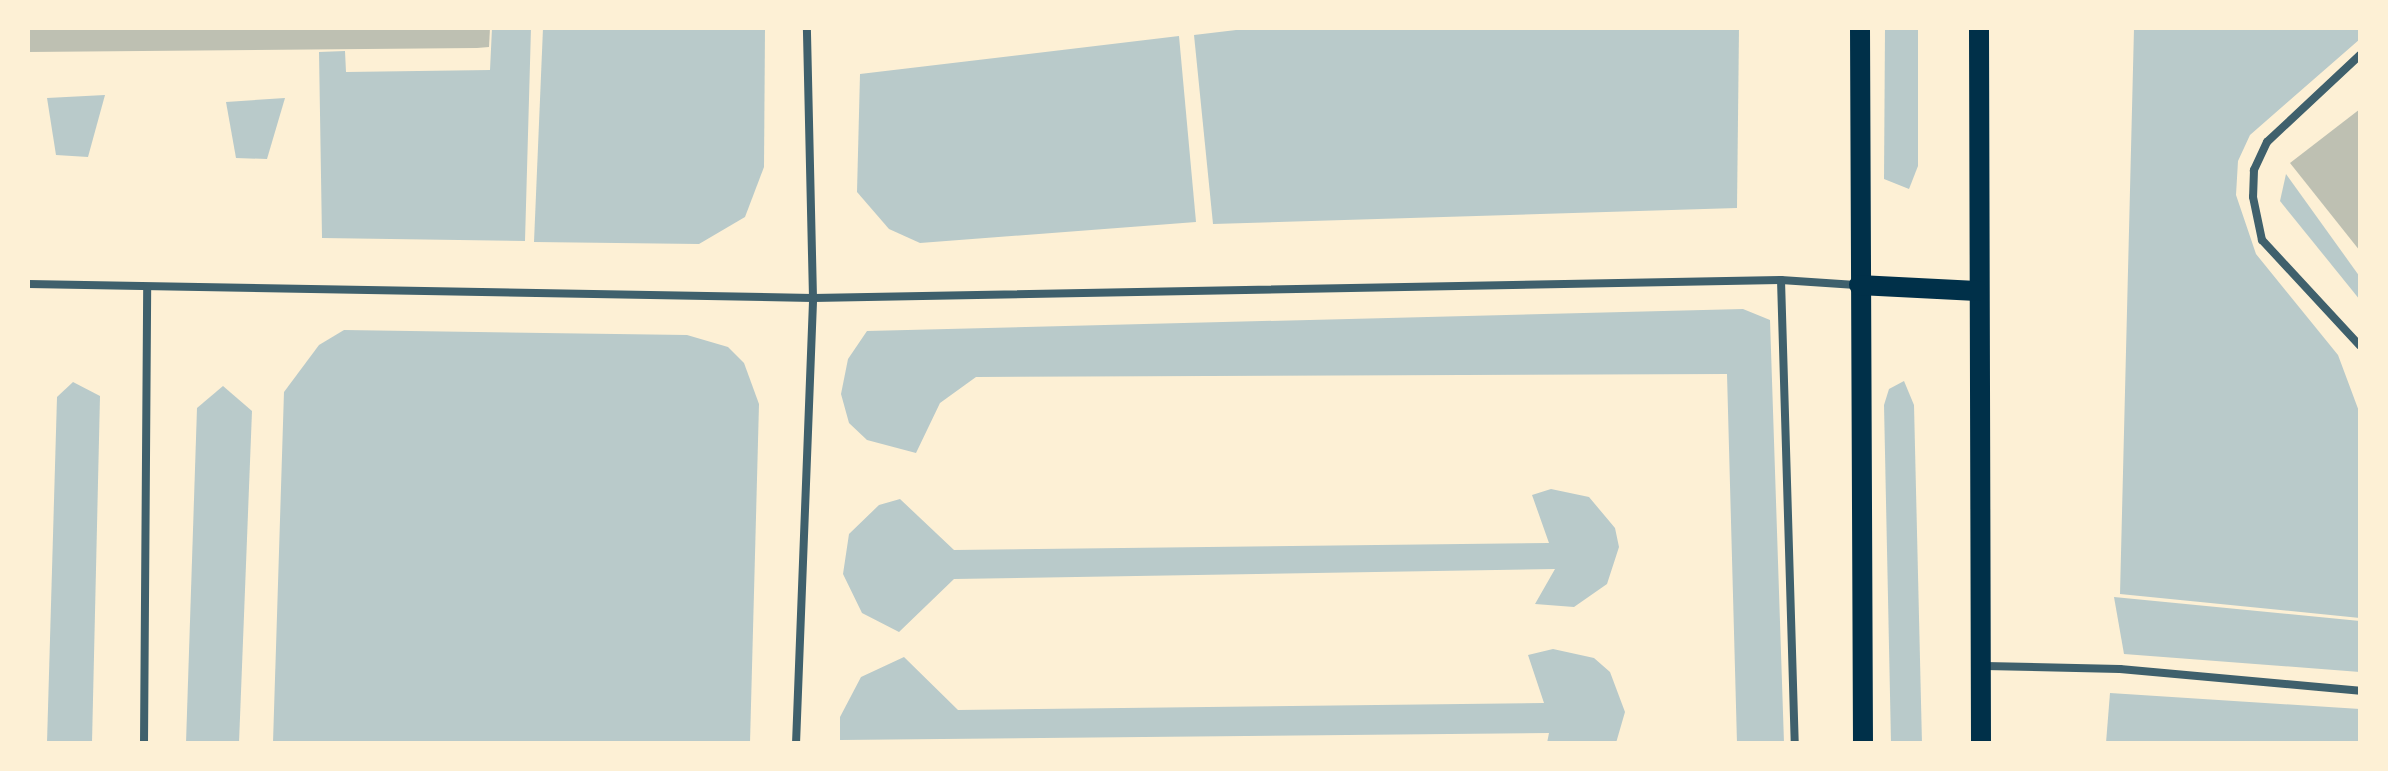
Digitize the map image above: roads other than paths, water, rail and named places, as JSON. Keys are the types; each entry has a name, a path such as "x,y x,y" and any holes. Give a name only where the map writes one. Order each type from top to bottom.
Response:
{"main road":[{"path":"1860,28 1863,744"},
{"path":"1980,28 1977,292 1984,666 1981,744"},
{"path":"1859,285 1977,292"}],"lane":[{"path":"796,744 813,298 808,28"},
{"path":"2360,54 2267,142 2254,170 2253,197 2262,240 2360,346"},
{"path":"1781,280 1795,744"},
{"path":"28,284 813,298 1781,280 1859,285"},
{"path":"144,744 147,289"},
{"path":"1984,666 2120,670 2360,690"}]}
